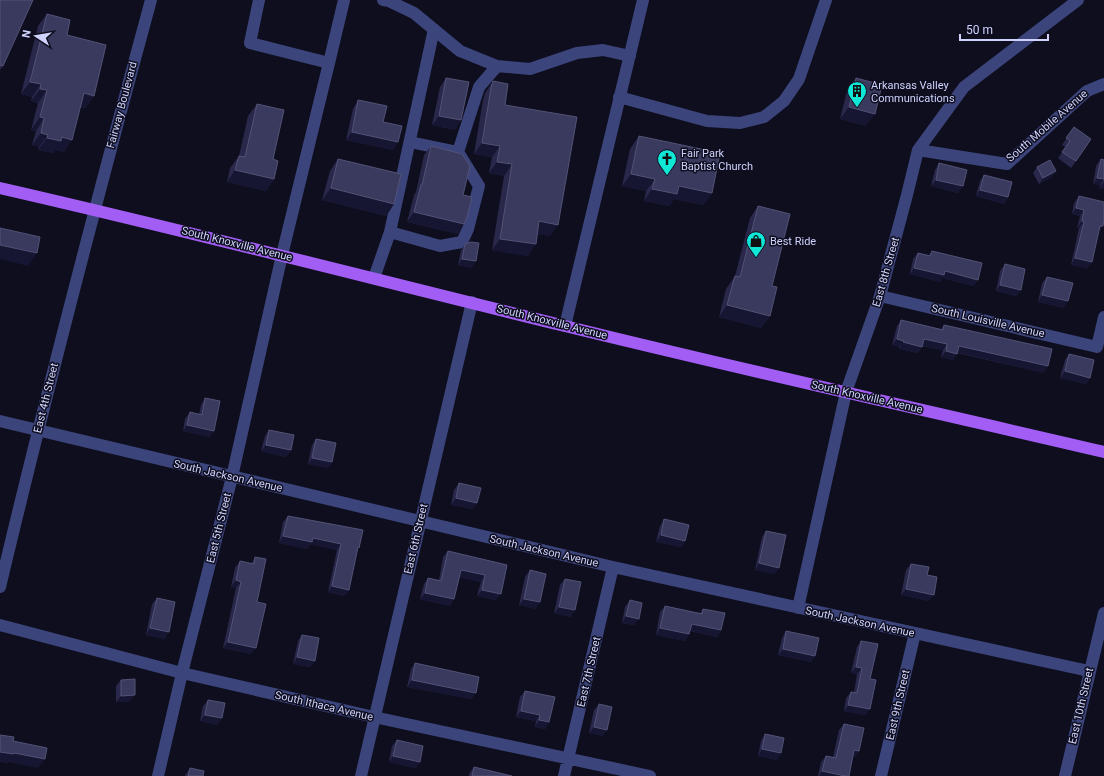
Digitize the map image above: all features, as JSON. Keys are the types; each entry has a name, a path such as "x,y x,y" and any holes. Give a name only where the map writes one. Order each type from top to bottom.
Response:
{"main road":[{"name":"South Knoxville Avenue","path":"0,188 94,209 565,326 1104,452"}],"street":[{"name":"Fairway Boulevard","path":"94,209 151,0"},
{"path":"260,0 250,43 329,63"},
{"name":"East 5th Street","path":"158,776 182,673 232,477 282,255 344,0"},
{"path":"384,0 414,13 460,51 497,66 530,69 577,53 603,50 630,56"},
{"path":"565,326 643,0"},
{"path":"619,97 707,121 740,123 764,117 784,101 800,79 826,0"},
{"name":"East 8th Street","path":"798,608 846,392 880,296 918,150 964,87 1078,0"},
{"path":"374,278 390,232 434,29"},
{"path":"458,152 479,87 497,66"},
{"name":"South Mobile Avenue","path":"918,150 1007,164 1087,91 1104,84"},
{"path":"390,232 440,246 462,242 468,229 479,186 458,152 410,142"},
{"name":"East 4th Street","path":"0,587 37,430 94,209"},
{"name":"South Louisville Avenue","path":"880,296 1097,347 1104,317"},
{"name":"East 6th Street","path":"361,776 472,302"},
{"name":"South Jackson Avenue","path":"0,421 613,567 1089,671"},
{"name":"East 7th Street","path":"564,776 613,567"},
{"name":"East 10th Street","path":"1065,776 1104,613"},
{"name":"South Ithaca Avenue","path":"0,625 182,673 374,717 650,776"},
{"name":"East 9th Street","path":"882,776 915,634"}],"building":[{"path":"0,0 33,0 3,66 0,65"},
{"path":"47,14 70,20 67,35 106,45 94,96 84,93 72,140 62,137 61,141 47,138 48,135 41,133 44,118 40,117 47,90 40,89 41,84 30,82"},
{"path":"446,78 469,82 461,120 439,116"},
{"path":"856,78 882,85 875,114 849,107"},
{"path":"493,81 508,84 505,105 577,117 558,225 539,221 536,244 500,239 512,164 497,162 500,146 482,143"},
{"path":"358,100 387,106 383,122 402,126 398,142 352,132"},
{"path":"257,104 284,110 273,159 278,161 274,179 235,170 239,156 245,157"},
{"path":"1074,127 1091,139 1076,161 1062,152 1070,141 1066,138"},
{"name":"Fair Park Baptist Church","path":"639,136 720,153 712,193 679,186 677,194 652,189 655,179 631,174"},
{"path":"431,146 462,154 470,166 463,195 472,197 464,224 414,212"},
{"path":"338,159 401,174 394,204 331,188"},
{"path":"1101,159 1104,160 1104,179 1097,178"},
{"path":"1050,160 1056,171 1043,178 1037,167"},
{"path":"939,163 967,170 963,186 936,180"},
{"path":"984,175 1012,182 1008,197 980,190"},
{"path":"1079,196 1104,202 1103,226 1100,226 1092,262 1075,258 1084,222 1082,221 1084,210 1076,208"},
{"name":"Best Ride","path":"758,206 790,214 772,286 777,287 770,316 727,305 735,276 740,277"},
{"path":"0,228 40,237 37,253 0,245"},
{"path":"471,242 479,243 476,261 462,259 465,244"},
{"path":"932,251 982,263 978,280 945,271 944,275 914,268 918,253 930,256"},
{"path":"1005,264 1025,269 1021,290 1000,285"},
{"path":"1047,277 1073,283 1068,301 1042,295"},
{"path":"901,320 943,330 944,325 1052,349 1048,366 959,346 957,354 946,351 947,344 924,339 922,347 903,342 904,341 897,339"},
{"path":"1069,354 1094,360 1090,378 1065,371"},
{"path":"205,398 220,401 214,431 187,425 190,412 202,415"},
{"path":"269,430 294,435 291,450 266,445"},
{"path":"316,439 336,443 332,462 312,458"},
{"path":"459,483 481,488 477,503 456,498"},
{"path":"288,516 363,530 349,590 332,586 341,544 313,538 312,542 283,536"},
{"path":"664,519 689,525 685,541 661,535"},
{"path":"766,531 786,535 779,568 759,563"},
{"path":"448,551 507,565 501,594 482,590 485,575 461,570 454,599 425,593 428,578 441,581"},
{"path":"255,557 266,559 257,602 266,604 256,648 228,642 241,582 236,580 240,561 254,564"},
{"path":"911,564 929,567 927,575 937,577 934,595 906,589"},
{"path":"530,570 546,574 540,602 524,599"},
{"path":"565,579 581,582 575,610 559,607"},
{"path":"157,598 175,602 169,632 150,628"},
{"path":"630,600 642,603 639,619 626,616"},
{"path":"665,606 702,614 703,609 725,613 721,630 692,624 689,634 660,628"},
{"path":"786,631 819,638 815,656 783,649"},
{"path":"302,635 319,638 315,661 297,657"},
{"path":"861,641 878,644 870,679 876,680 870,709 848,705 851,692 857,693 862,668 856,667"},
{"path":"415,663 479,677 476,693 412,680"},
{"path":"135,679 135,695 121,696 121,680"},
{"path":"525,691 555,697 549,722 539,720 540,715 521,711"},
{"path":"208,700 225,703 222,718 205,715"},
{"path":"599,704 612,707 607,730 594,727"},
{"path":"844,724 864,728 859,751 854,750 849,776 822,771 826,756 836,758"},
{"path":"765,734 784,738 781,753 762,749"},
{"path":"0,735 14,737 13,741 47,748 45,759 0,752"},
{"path":"397,740 423,746 420,762 393,756"},
{"path":"474,767 512,776 472,776"},
{"path":"190,768 204,771 203,776 188,776"}],"place":[{"name":"Arkansas Valley Communications","path":"857,108"},
{"name":"Fair Park Baptist Church","path":"667,176"},
{"name":"Best Ride","path":"756,258"}]}
